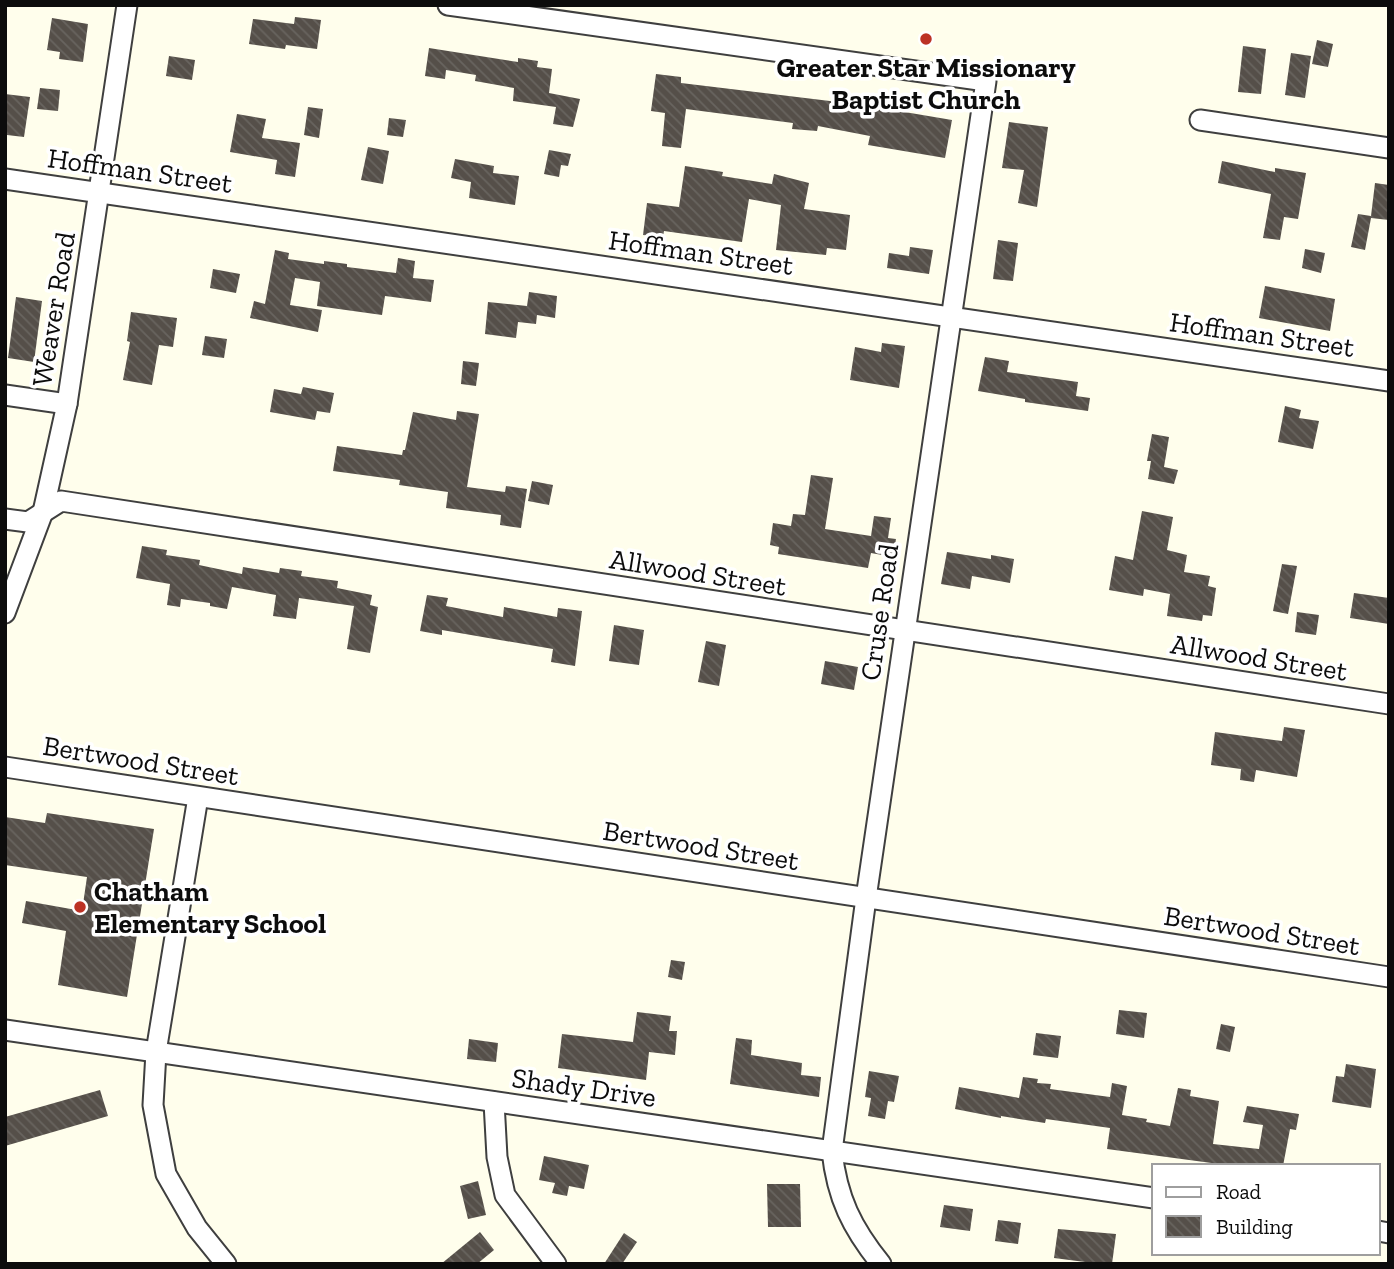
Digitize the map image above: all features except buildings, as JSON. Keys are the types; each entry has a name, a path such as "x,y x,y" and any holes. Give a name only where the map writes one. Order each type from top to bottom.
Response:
{"street":[{"name":"Weaver Road","path":"5,614 43,512 67,404 127,5"},
{"name":"Cruse Road","path":"448,5 986,81 866,898 832,1151 836,1182 849,1218 881,1264"},
{"path":"1200,120 1389,148"},
{"name":"Hoffman Street","path":"5,179 1389,381"},
{"path":"5,395 67,404"},
{"name":"Allwood Street","path":"5,519 28,522 61,501 1389,704"},
{"name":"Bertwood Street","path":"5,767 1389,977"},
{"path":"198,797 156,1052 153,1105 166,1174 197,1228 226,1264"},
{"name":"Shady Drive","path":"5,1030 1152,1198"},
{"path":"494,1102 497,1157 505,1195 556,1264"}],"place":[{"name":"Greater Star Missionary Baptist Church","path":"926,39"},
{"name":"Chatham Elementary School","path":"80,907"}]}
